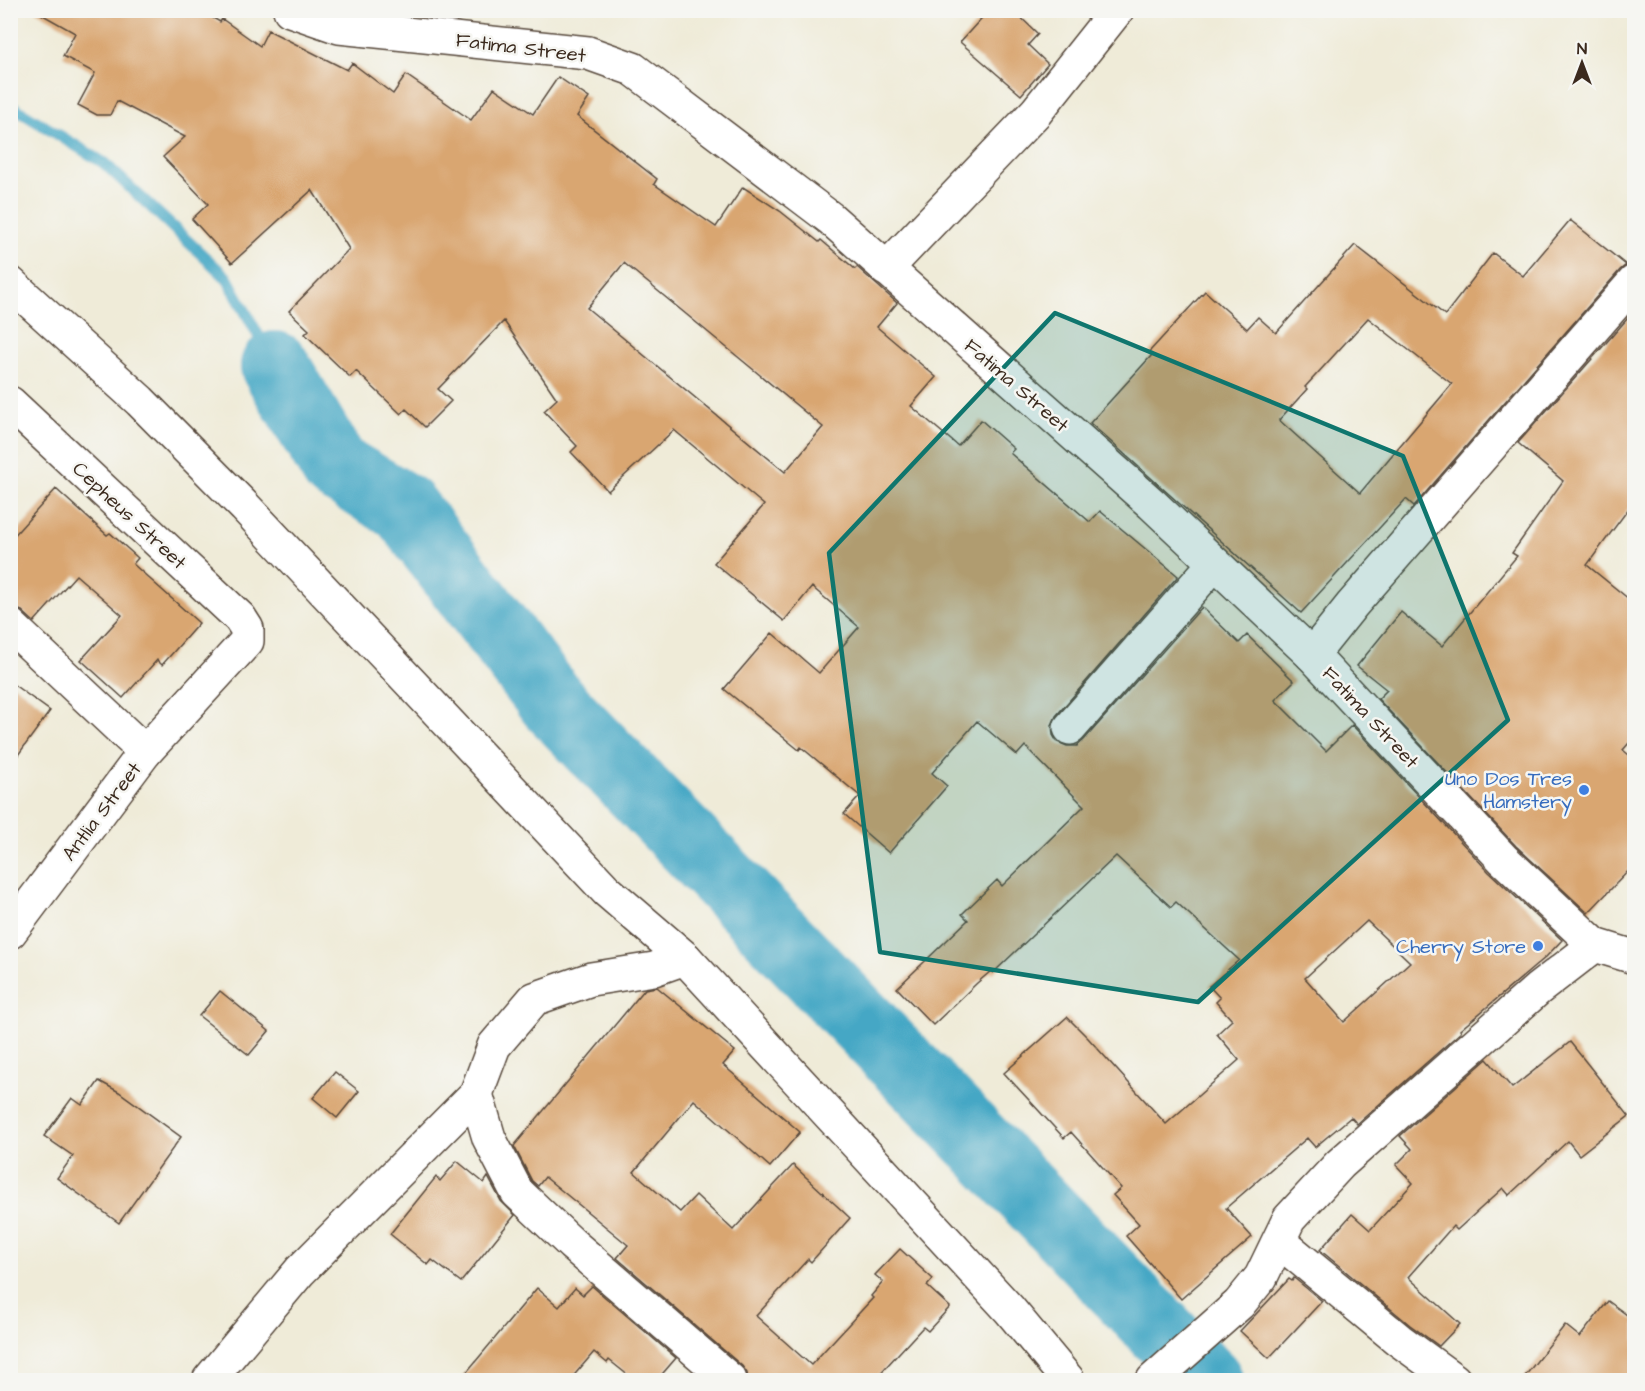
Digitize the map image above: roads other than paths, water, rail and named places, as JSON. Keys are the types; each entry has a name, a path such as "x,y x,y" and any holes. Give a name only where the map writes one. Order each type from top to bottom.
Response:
{"street":[{"name":"Fatima Street","path":"290,10 339,27 588,53 633,69 830,218 1152,504 1312,655 1503,859 1595,945 1635,957"},
{"path":"886,269 1036,112 1117,10"},
{"path":"1312,655 1352,605 1635,282"},
{"path":"10,283 140,401 245,507 607,891 685,958 1009,1309 1068,1380"},
{"name":"Cepheus Street","path":"10,403 240,618 248,629 247,641 145,752"},
{"path":"1070,728 1214,564"},
{"name":"Antlia Street","path":"10,625 145,752 10,932"},
{"path":"1153,1380 1239,1304 1261,1277 1289,1219 1340,1164 1538,989 1595,945"},
{"path":"209,1380 300,1271 477,1094 494,1046 534,999 591,979 654,969 685,958"},
{"path":"477,1094 489,1138 517,1192 572,1244 730,1380"},
{"path":"1279,1241 1399,1340 1454,1380"}],"waterway":[{"path":"10,105 104,163 227,278 275,366"},
{"path":"275,366 335,467 404,508 553,703 1208,1380"}],"place":[{"name":"Uno Dos Tres Hamstery","path":"1584,790"},
{"name":"Cherry Store","path":"1538,946"}]}
